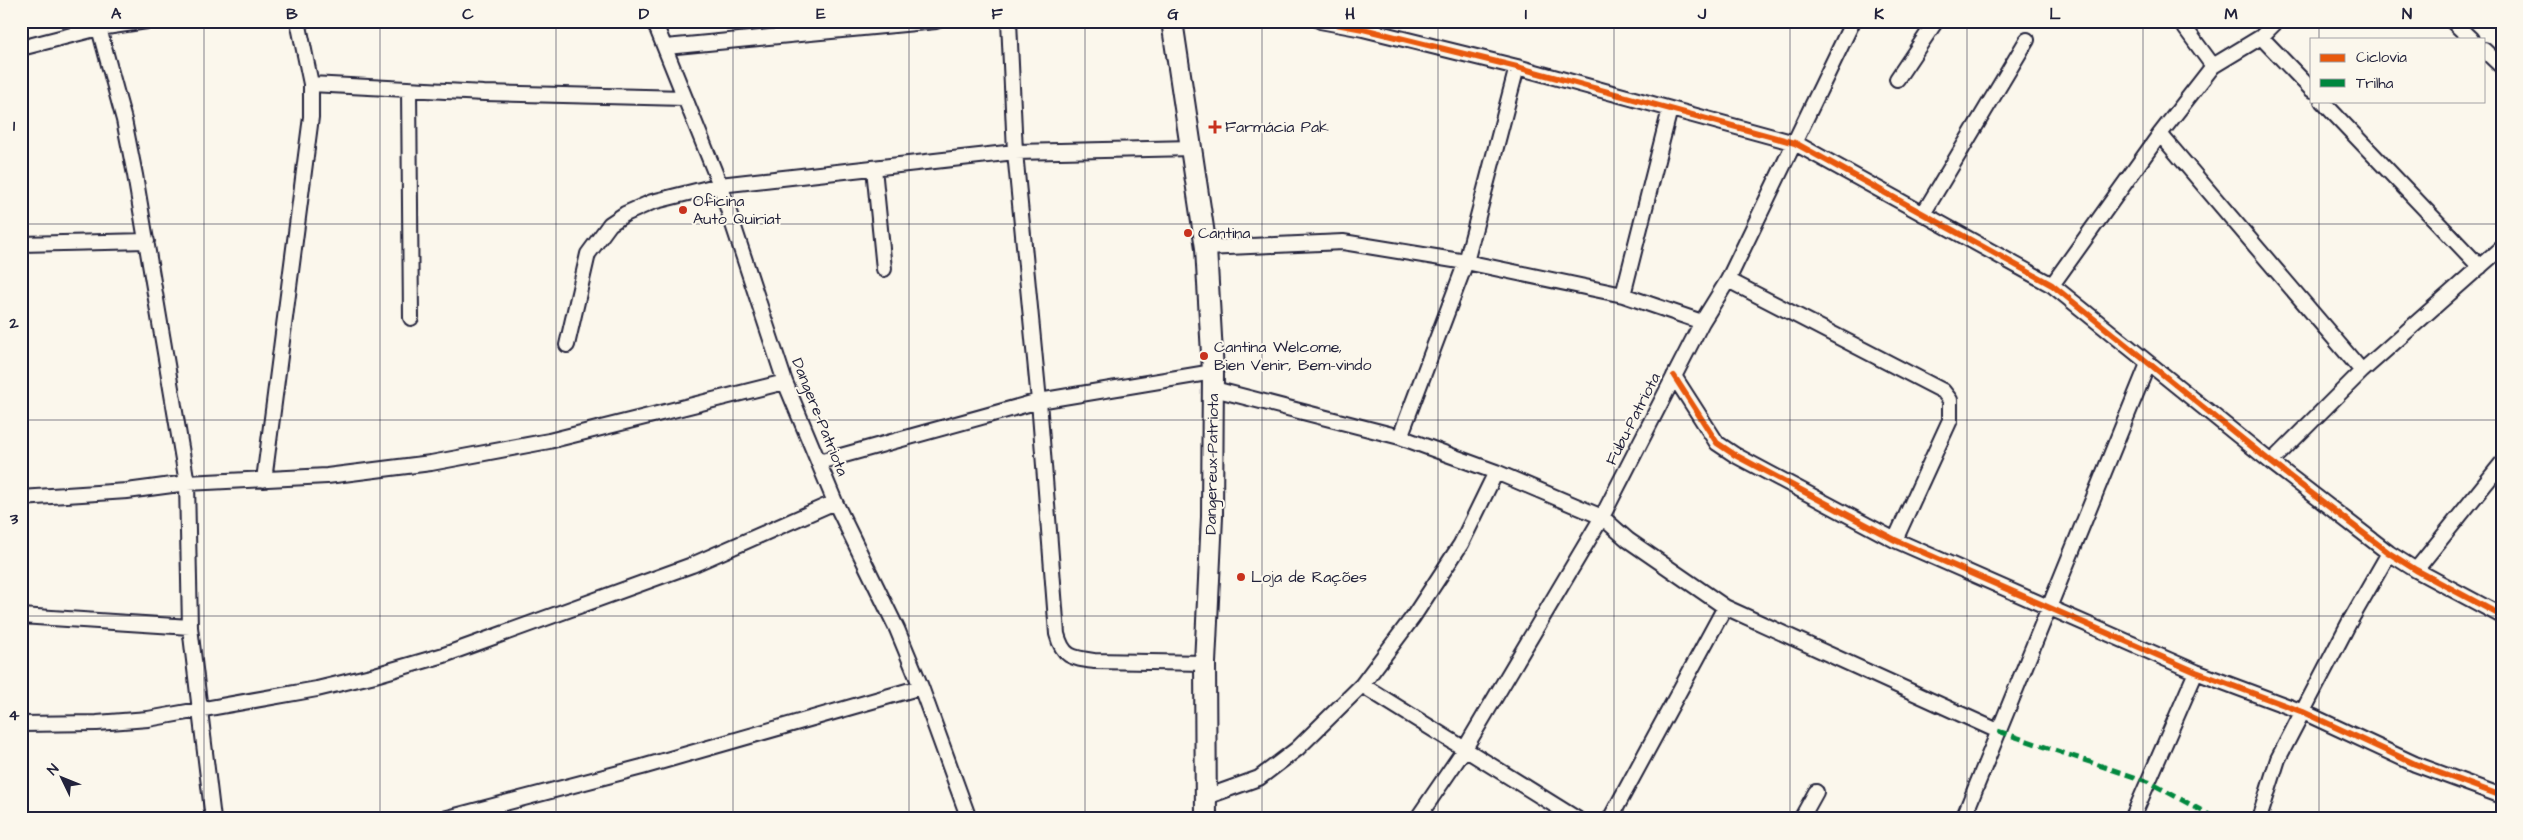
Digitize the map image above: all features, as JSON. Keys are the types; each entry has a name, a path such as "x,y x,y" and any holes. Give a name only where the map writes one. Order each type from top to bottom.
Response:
{"street":[{"path":"21,48 98,25 147,21"},
{"path":"264,480 306,165 311,84 298,21"},
{"name":"Dangere-Patriota","path":"654,21 720,184 785,382 835,502 897,629 921,687 968,819"},
{"path":"666,48 936,21"},
{"path":"1009,21 1015,152 1040,401 1057,634 1060,645 1065,654 1094,661 1205,663"},
{"name":"Dangereux-Patriota","path":"1172,21 1193,148 1206,248 1213,381 1212,518 1205,663 1206,819"},
{"path":"1320,21 1363,29 1517,67 1795,143 2052,285 2271,462 2389,553 2416,570 2502,616"},
{"name":"Fubu-Patriota","path":"1417,819 1464,750 1602,518 1702,322 1728,280 1853,21"},
{"path":"1897,78 1936,21"},
{"path":"2180,21 2213,66"},
{"path":"2052,285 2160,134 2213,66 2261,37 2276,21"},
{"path":"2452,21 2470,38"},
{"path":"98,25 124,120 147,241 187,483 190,627 213,819"},
{"path":"2261,37 2310,88"},
{"path":"1924,214 2027,40"},
{"path":"2486,52 2502,67"},
{"path":"1400,437 1466,262 1517,67"},
{"path":"311,84 409,90 685,98"},
{"path":"409,90 410,318"},
{"path":"2323,102 2480,267"},
{"path":"1623,295 1670,108"},
{"path":"2160,134 2362,371"},
{"path":"567,345 588,254 610,224 625,214 652,202 720,184 1015,152 1193,148"},
{"path":"874,168 884,269"},
{"path":"21,244 147,241"},
{"path":"1206,248 1343,242 1466,262 1623,295 1702,322"},
{"path":"2271,462 2362,371 2502,247"},
{"path":"1728,280 1943,391 1950,400 1950,420 1895,540"},
{"path":"1963,819 2148,364"},
{"path":"1674,376 1717,443 1735,455 1895,540 2196,672 2303,712 2415,764 2502,796"},
{"path":"819,462 1040,401 1213,381 1400,437 1496,472 1602,518 1628,540 1725,607 1998,731"},
{"path":"21,498 127,491 187,483 327,476 412,466 550,441 785,382"},
{"path":"2416,570 2502,463"},
{"path":"1206,797 1260,778 1297,749 1362,685 1413,617 1462,544 1496,472"},
{"path":"21,724 97,724 201,711 317,689 444,654 692,564 835,502"},
{"path":"2259,819 2273,770 2350,621 2389,553"},
{"path":"1610,819 1725,607"},
{"path":"21,616 190,627"},
{"path":"2132,819 2196,672"},
{"path":"1362,685 1577,819"},
{"path":"444,819 642,767 921,687"},
{"path":"1801,819 1816,792"}],"marked path":[{"path":"1998,731 2149,782 2217,819"}],"cycle path":[{"path":"1320,21 1363,29 1517,67 1795,143 2052,285 2271,462 2389,553 2416,570 2502,616"},
{"path":"1674,376 1717,443 1735,455 1895,540 2196,672 2303,712 2415,764 2502,796"}],"place":[{"name":"Farmácia Pak","path":"1215,127"},
{"name":"Oficina Auto Quiriat","path":"683,210"},
{"name":"Cantina","path":"1188,233"},
{"name":"Cantina Welcome, Bien Venir, Bem-vindo","path":"1204,356"},
{"name":"Loja de Rações","path":"1241,577"}]}
